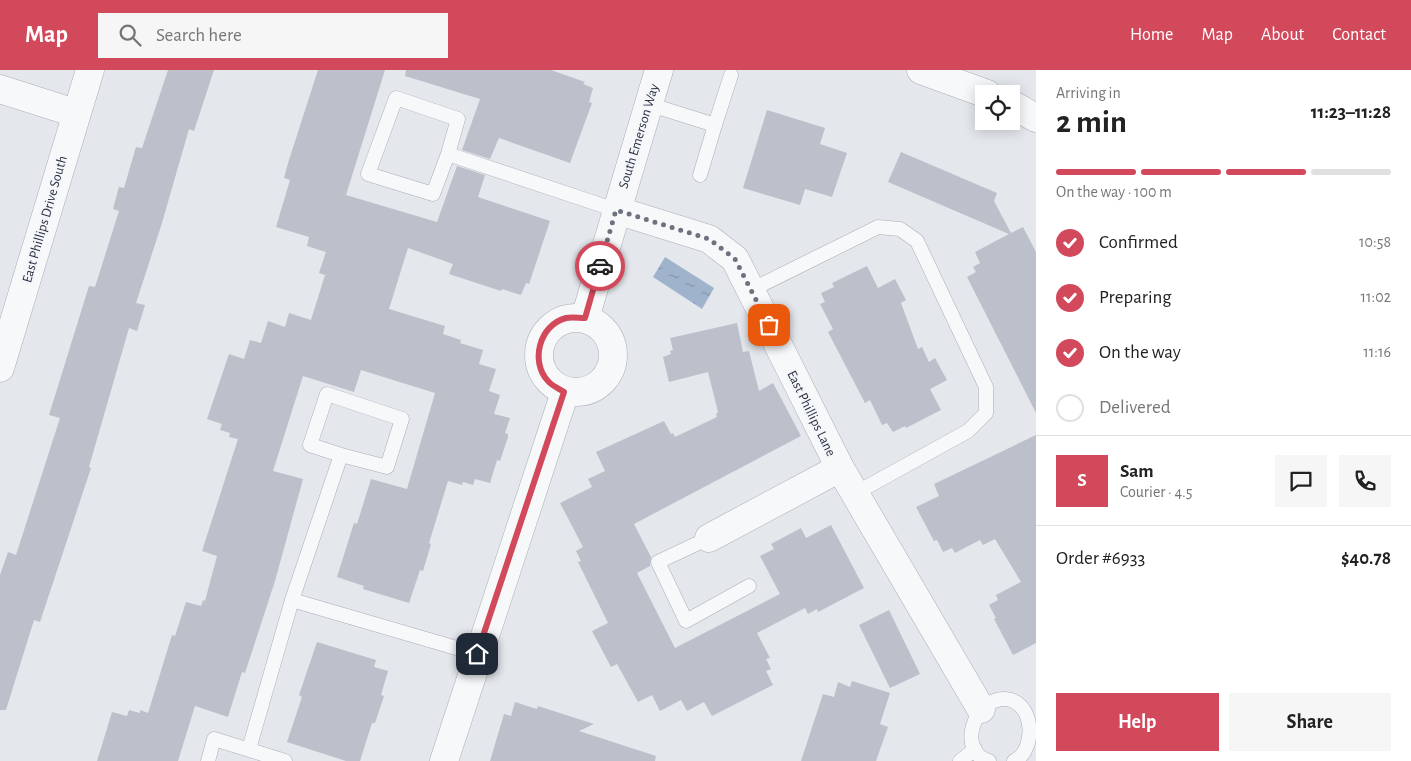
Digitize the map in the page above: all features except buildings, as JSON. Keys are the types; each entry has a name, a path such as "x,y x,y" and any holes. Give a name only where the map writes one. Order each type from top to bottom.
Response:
{"street":[{"name":"East Phillips Drive South","path":"0,368 75,113 90,70"},
{"name":"South Emerson Way","path":"585,318 659,70"},
{"path":"922,70 975,90"},
{"path":"0,89 75,113"},
{"path":"1020,109 1036,118"},
{"name":"East Phillips Lane","path":"616,210 709,239 735,259 854,494 981,709"},
{"path":"566,318 585,318 603,328 613,345 613,366 603,383 585,393 564,392 548,382 539,364 539,345 549,328 566,318"},
{"path":"444,761 477,654 564,392"},
{"name":"East Phillips Lane","path":"709,538 840,468"}],"lane":[{"path":"700,175 730,75"},
{"path":"396,98 458,119 448,154 433,194 368,174 396,98"},
{"path":"648,104 715,125"},
{"path":"448,154 616,210"},
{"path":"751,290 878,227 900,229 917,241 986,387 986,413 968,431 854,494"},
{"path":"327,394 402,419 387,467 341,455 310,445 327,394"},
{"path":"249,749 292,600 341,455"},
{"path":"709,538 658,562 686,621 749,586"},
{"path":"292,600 477,654"},
{"path":"989,761 985,760 975,749 970,737 973,724 981,709 993,701 1002,699 1030,702 1035,723 1029,750 1019,760 1014,761"},
{"path":"208,761 214,739 285,761"},
{"path":"960,761 975,749"}],"water":[{"path":"665,257 714,288 702,309 653,277"}],"way so far":[{"path":"600,266 616,210 709,239 735,259 769,325"}],"route":[{"path":"477,654 564,392 548,382 539,364 539,345 549,328 566,318 585,318 600,266"}]}
